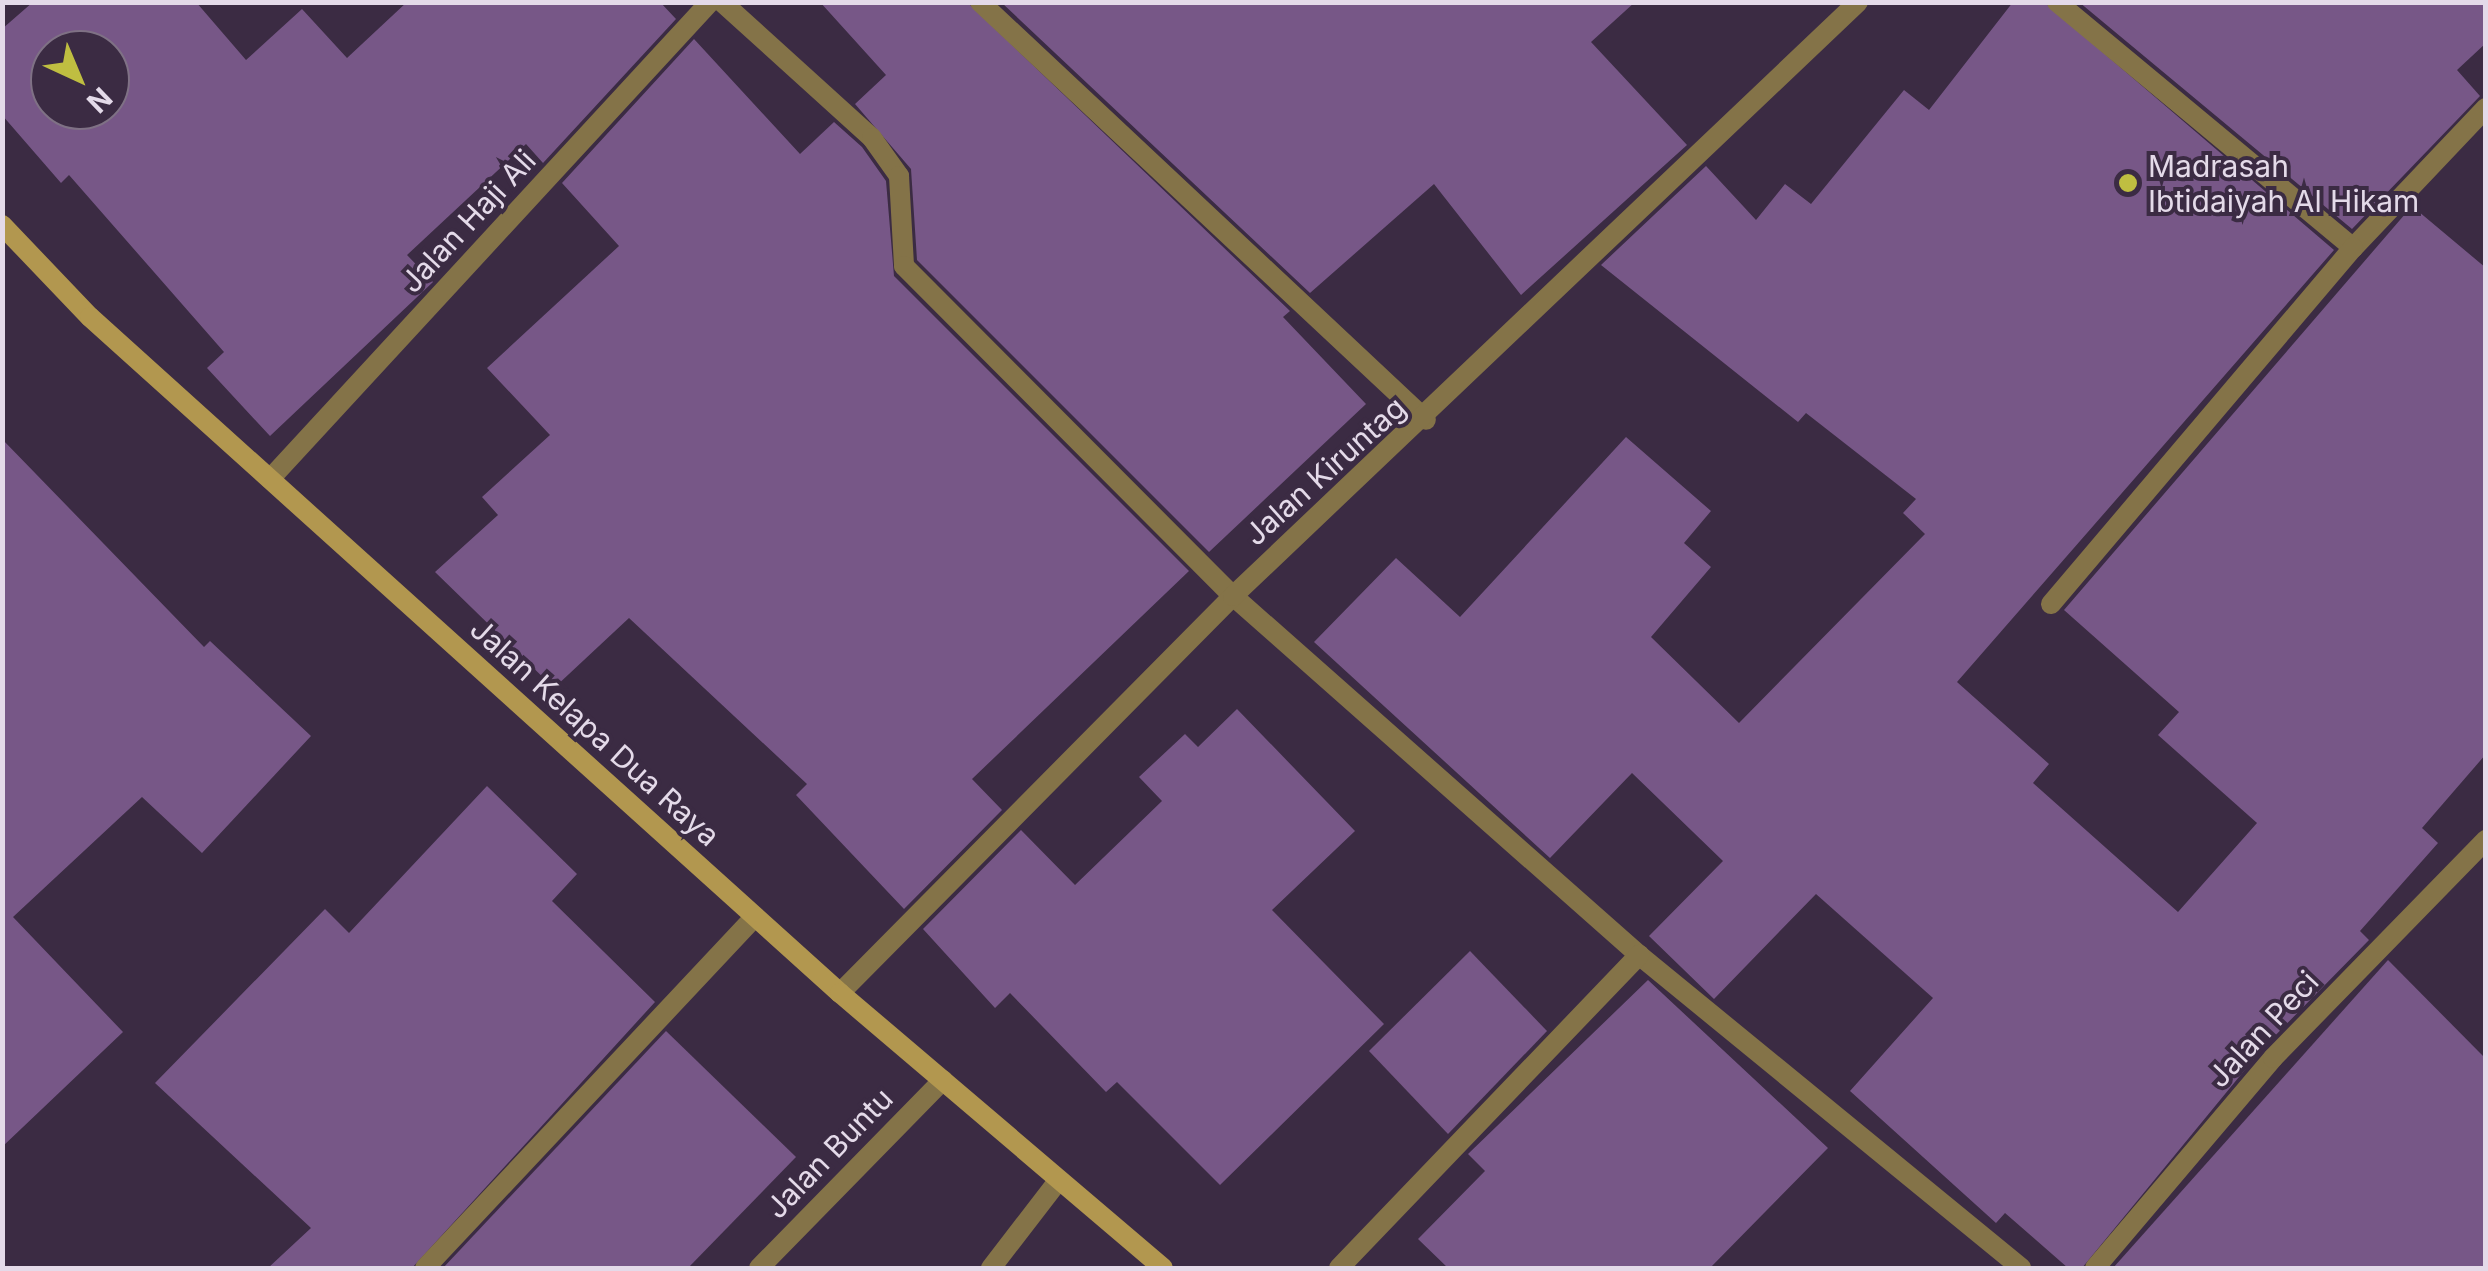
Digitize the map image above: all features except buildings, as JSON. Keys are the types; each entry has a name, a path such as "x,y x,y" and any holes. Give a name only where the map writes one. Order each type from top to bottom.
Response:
{"street":[{"name":"Jalan Haji Ali","path":"270,479 710,2"},
{"path":"722,2 872,138 899,176 904,266 1233,596 1639,955 2021,1268"},
{"path":"980,2 1426,420"},
{"name":"Jalan Kiruntag","path":"840,993 1233,596 1426,420 1858,2"},
{"path":"2057,2 2353,248"},
{"path":"2051,604 2353,248 2486,108"},
{"name":"Jalan Kelapa Dua Raya","path":"2,225 270,479 840,993 1162,1268"},
{"name":"Jalan Peci","path":"2095,1268 2273,1058 2486,840"},
{"path":"425,1268 755,916"},
{"path":"1339,1268 1639,955"},
{"name":"Jalan Buntu","path":"759,1268 943,1080"},
{"path":"991,1268 1058,1181"}],"place":[{"name":"Madrasah Ibtidaiyah Al Hikam","path":"2128,183"}]}
